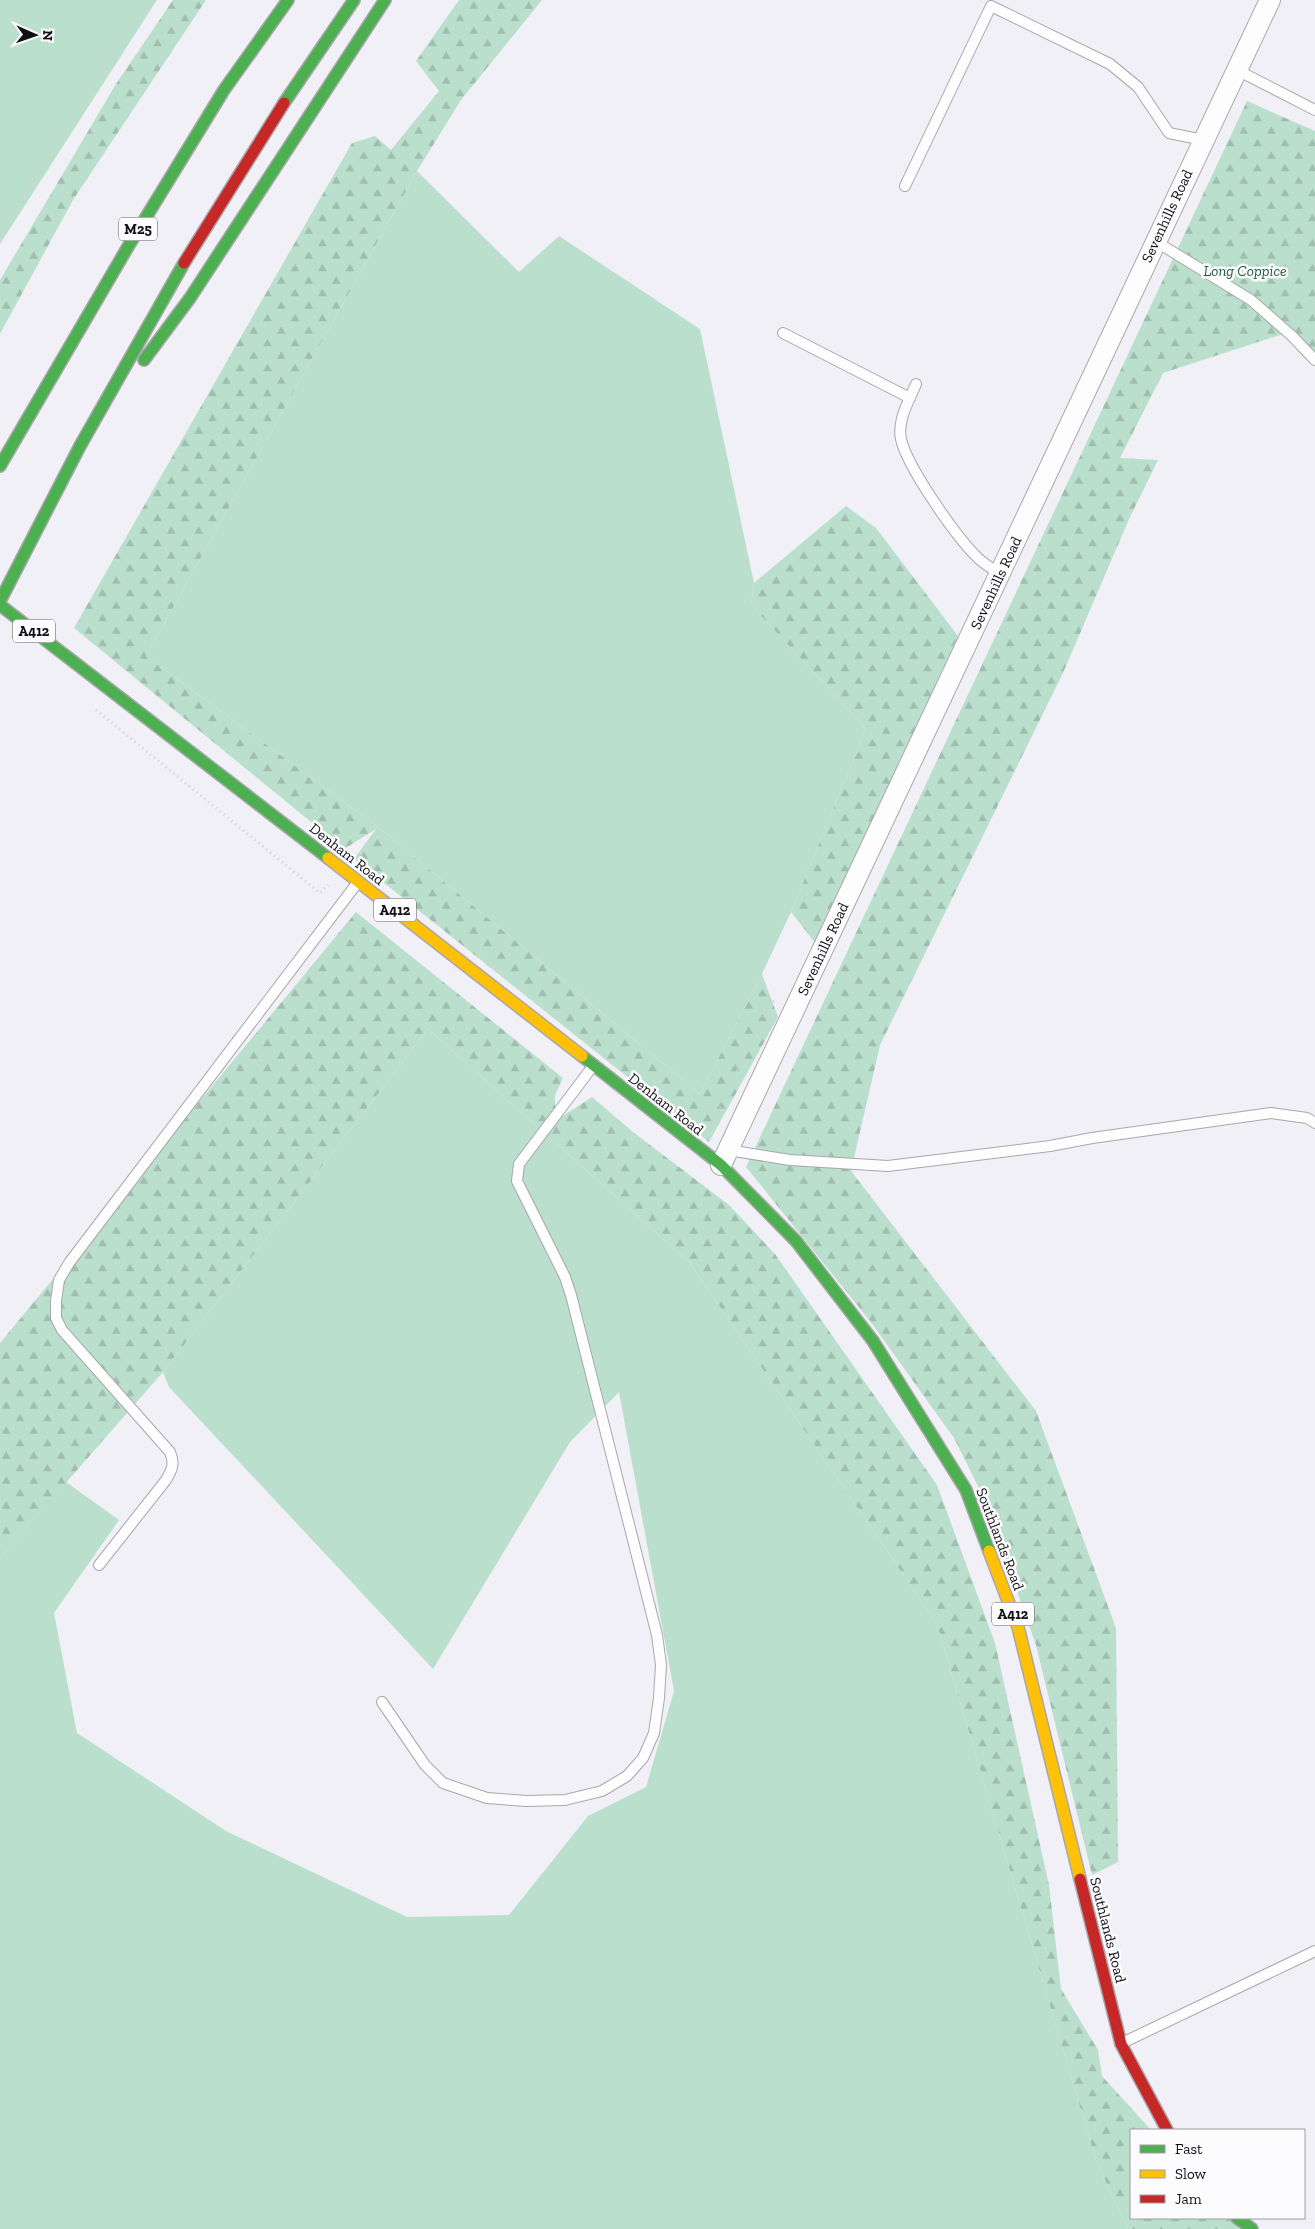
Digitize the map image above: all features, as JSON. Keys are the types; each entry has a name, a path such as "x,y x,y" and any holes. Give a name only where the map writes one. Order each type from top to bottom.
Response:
{"main road":[{"name":"M25","path":"0,466 124,253 219,98 288,0"},
{"path":"0,601 76,451 171,281 297,81 354,0"},
{"path":"297,81 364,0"},
{"path":"76,451 190,298 385,0"},
{"name":"Denham Road","path":"0,605 358,881 593,1066 725,1157"},
{"name":"Southlands Road","path":"725,1157 796,1241 873,1341 966,1490 1018,1627 1121,2044 1166,2129"},
{"path":"1238,2219 1252,2229"}],"street":[{"name":"Sevenhills Road","path":"725,1157 1270,0"}],"lane":[{"path":"905,186 991,6 1110,64 1138,87 1169,133 1203,140"},
{"path":"1237,70 1315,110"},
{"path":"1156,241 1251,300 1292,336 1315,360"},
{"path":"783,333 910,398"},
{"path":"916,384 901,418 901,438 910,460 925,488 978,559 1000,574"},
{"path":"99,1565 166,1480 174,1460 170,1452 62,1330 56,1318 59,1280 105,1213 232,1050 358,881"},
{"path":"382,1702 425,1765 443,1783 487,1798 526,1801 565,1800 602,1791 627,1776 643,1758 654,1733 661,1665 657,1635 571,1294 565,1276 517,1181 519,1164 593,1066"},
{"path":"725,1157 888,1166 1040,1148 1092,1138 1271,1113 1307,1118 1315,1123"},
{"path":"1121,2044 1315,1950"}],"path":[{"path":"0,232 1,227 53,144 149,0"}],"green space":[{"path":"0,0 157,0 0,244"},
{"path":"173,0 206,0 73,200 0,334 0,280 116,84"},
{"path":"459,0 542,0 461,100 417,171 146,656 378,827 700,1094 762,974 778,1017 709,1142 354,859 376,829 344,849 74,628 352,143 375,136 391,150 439,91 416,61"},
{"name":"Long Coppice","path":"1247,101 1315,131 1315,365 1289,332 1163,373 1120,458 1158,460 1129,519 1063,673 880,1045 851,1171 1036,1411 1116,1628 1118,1862 1092,1875 1036,1645 982,1494 954,1438 870,1321 746,1167"},
{"path":"417,171 519,272 559,236 700,329 754,583 751,605 866,729 791,912 762,974 700,1094 378,827 146,656"},
{"path":"846,506 876,528 958,636 816,944 791,912 866,729 751,605 754,583"},
{"path":"356,912 563,1078 555,1095 555,1121 592,1097 633,1132 729,1205 775,1254 937,1485 995,1643 1049,1885 1061,1989 1098,2050 1102,2076 1150,2129 1130,2129 1130,2219 1230,2219 1239,2229 1128,2229 1096,2161 937,1624 690,1263 428,1029 163,1372 0,1558 0,1343"},
{"path":"428,1029 690,1263 937,1624 1096,2161 1128,2229 0,2229 0,1558 66,1482 119,1520 54,1613 77,1733 226,1831 407,1917 509,1915 588,1816 646,1787 674,1691 619,1392 570,1442 433,1669 169,1387 163,1372"}],"traffic: fast":[{"path":"0,466 129,245 224,90 288,0"},
{"path":"284,103 354,0"},
{"path":"144,360 190,298 385,0"},
{"path":"0,601 80,446 184,263"},
{"path":"0,605 328,858"},
{"path":"582,1056 721,1165 796,1241 873,1341 966,1490 989,1551"},
{"path":"1238,2219 1252,2229"}],"traffic: slow":[{"path":"328,858 582,1056"},
{"path":"989,1551 1018,1627 1080,1879"}],"traffic: jam":[{"path":"184,263 284,103"},
{"path":"1080,1879 1121,2044 1166,2129"}]}
